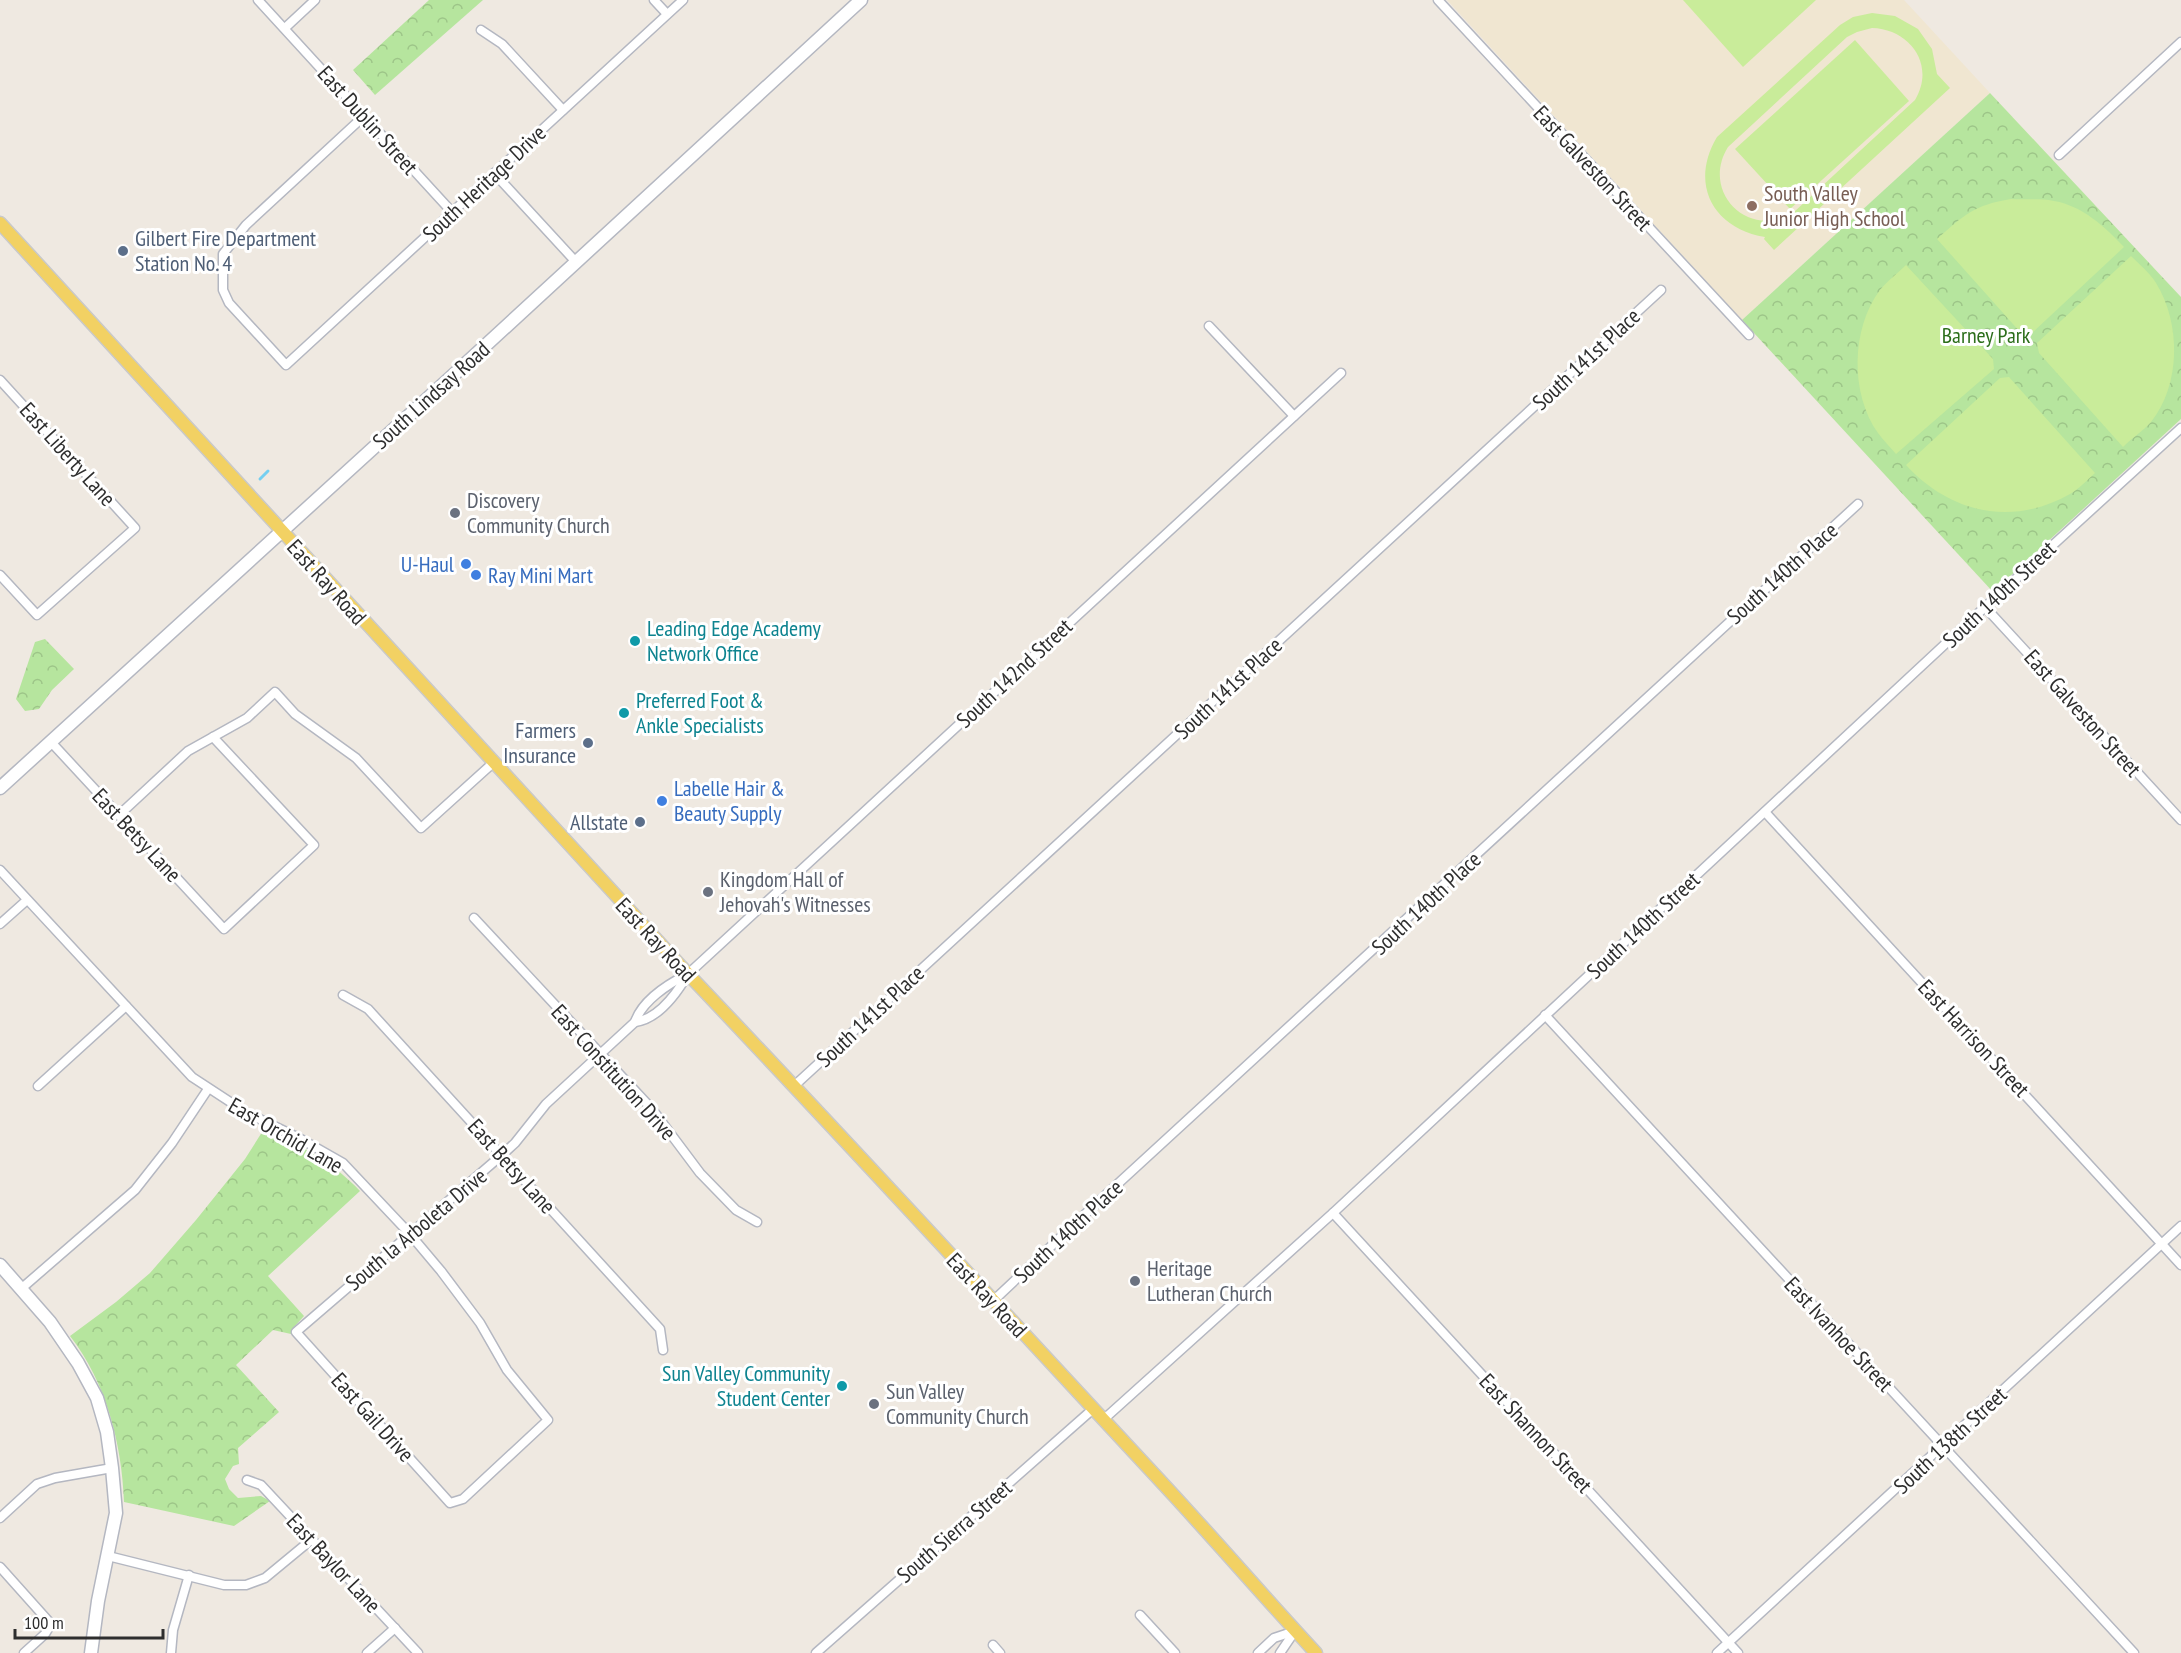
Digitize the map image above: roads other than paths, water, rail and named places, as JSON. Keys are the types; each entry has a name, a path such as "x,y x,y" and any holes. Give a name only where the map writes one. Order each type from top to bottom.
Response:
{"main road":[{"name":"South Lindsay Road","path":"0,788 861,0"},
{"name":"East Ray Road","path":"0,223 493,763 1167,1488 1316,1653"},
{"path":"0,1265 50,1322 78,1363 98,1398 107,1432 116,1513 98,1601 91,1653"}],"street":[{"name":"East Dublin Street","path":"258,0 452,212"},
{"path":"285,28 315,0"},
{"path":"654,0 666,14"},
{"name":"South Heritage Drive","path":"364,116 246,225 223,254 223,290 229,303 286,365 682,0"},
{"name":"East Galveston Street","path":"1438,0 1749,335"},
{"path":"481,30 502,44 563,110"},
{"path":"2059,155 2181,42"},
{"path":"494,173 576,262"},
{"name":"South 141st Place","path":"794,1086 1661,290"},
{"path":"1209,326 1294,416"},
{"name":"South 142nd Street","path":"688,974 1341,373"},
{"name":"East Liberty Lane","path":"0,380 135,528 37,615 0,575"},
{"name":"South 140th Street","path":"1103,1420 1333,1213 2181,428"},
{"name":"South 140th Place","path":"993,1301 1858,504"},
{"name":"East Galveston Street","path":"1985,607 2181,820"},
{"path":"119,815 188,751 247,718 274,692 295,714 356,758 421,828 493,763"},
{"name":"East Betsy Lane","path":"51,742 224,929 314,845 213,736"},
{"name":"East Harrison Street","path":"1765,812 2181,1265"},
{"name":"East Orchid Lane","path":"0,870 192,1077 247,1113 299,1138 343,1163 409,1233 480,1323 507,1370 548,1420 463,1499 450,1503"},
{"path":"0,924 27,900"},
{"name":"East Constitution Drive","path":"474,918 652,1109 700,1173 736,1210 757,1222"},
{"name":"South la Arboleta Drive","path":"296,1332 503,1154 515,1143 546,1104 635,1022 646,1021 675,994 688,974"},
{"name":"East Betsy Lane","path":"343,995 368,1009 503,1154 660,1329 663,1350"},
{"path":"38,1086 126,1006"},
{"name":"East Ivanhoe Street","path":"1545,1015 2134,1653"},
{"path":"22,1288 135,1190 172,1143 208,1089"},
{"name":"East Shannon Street","path":"1333,1213 1738,1653"},
{"name":"South 138th Street","path":"1718,1653 2181,1226"},
{"name":"East Gail Drive","path":"296,1332 450,1503"},
{"name":"South Sierra Street","path":"816,1653 1093,1409"},
{"path":"0,1518 38,1484 56,1478 112,1468"},
{"name":"East Baylor Lane","path":"247,1480 261,1485 418,1653"},
{"path":"108,1556 224,1585 246,1585 265,1578 311,1540"},
{"path":"0,1567 51,1624 45,1634 24,1653"},
{"path":"171,1653 173,1630 189,1575"},
{"path":"1140,1615 1174,1653"},
{"path":"367,1653 395,1628"},
{"path":"1258,1653 1274,1638 1295,1631"},
{"path":"1280,1653 1295,1631"},
{"path":"993,1645 1000,1653"}],"waterway":[{"path":"260,479 268,471"}],"place":[{"name":"South Valley Junior High School","path":"1752,206"},
{"name":"Gilbert Fire Department Station No. 4","path":"123,251"},
{"name":"Discovery Community Church","path":"455,513"},
{"name":"U-Haul","path":"466,564"},
{"name":"Ray Mini Mart","path":"476,575"},
{"name":"Leading Edge Academy Network Office","path":"635,641"},
{"name":"Preferred Foot & Ankle Specialists","path":"624,713"},
{"name":"Farmers Insurance","path":"588,743"},
{"name":"Labelle Hair & Beauty Supply","path":"662,801"},
{"name":"Allstate","path":"640,822"},
{"name":"Kingdom Hall of Jehovah's Witnesses","path":"708,892"},
{"name":"Heritage Lutheran Church","path":"1135,1281"},
{"name":"Sun Valley Community Student Center","path":"842,1386"},
{"name":"Sun Valley Community Church","path":"874,1404"}],"park label":[{"name":"Barney Park","path":"1986,335"}]}
